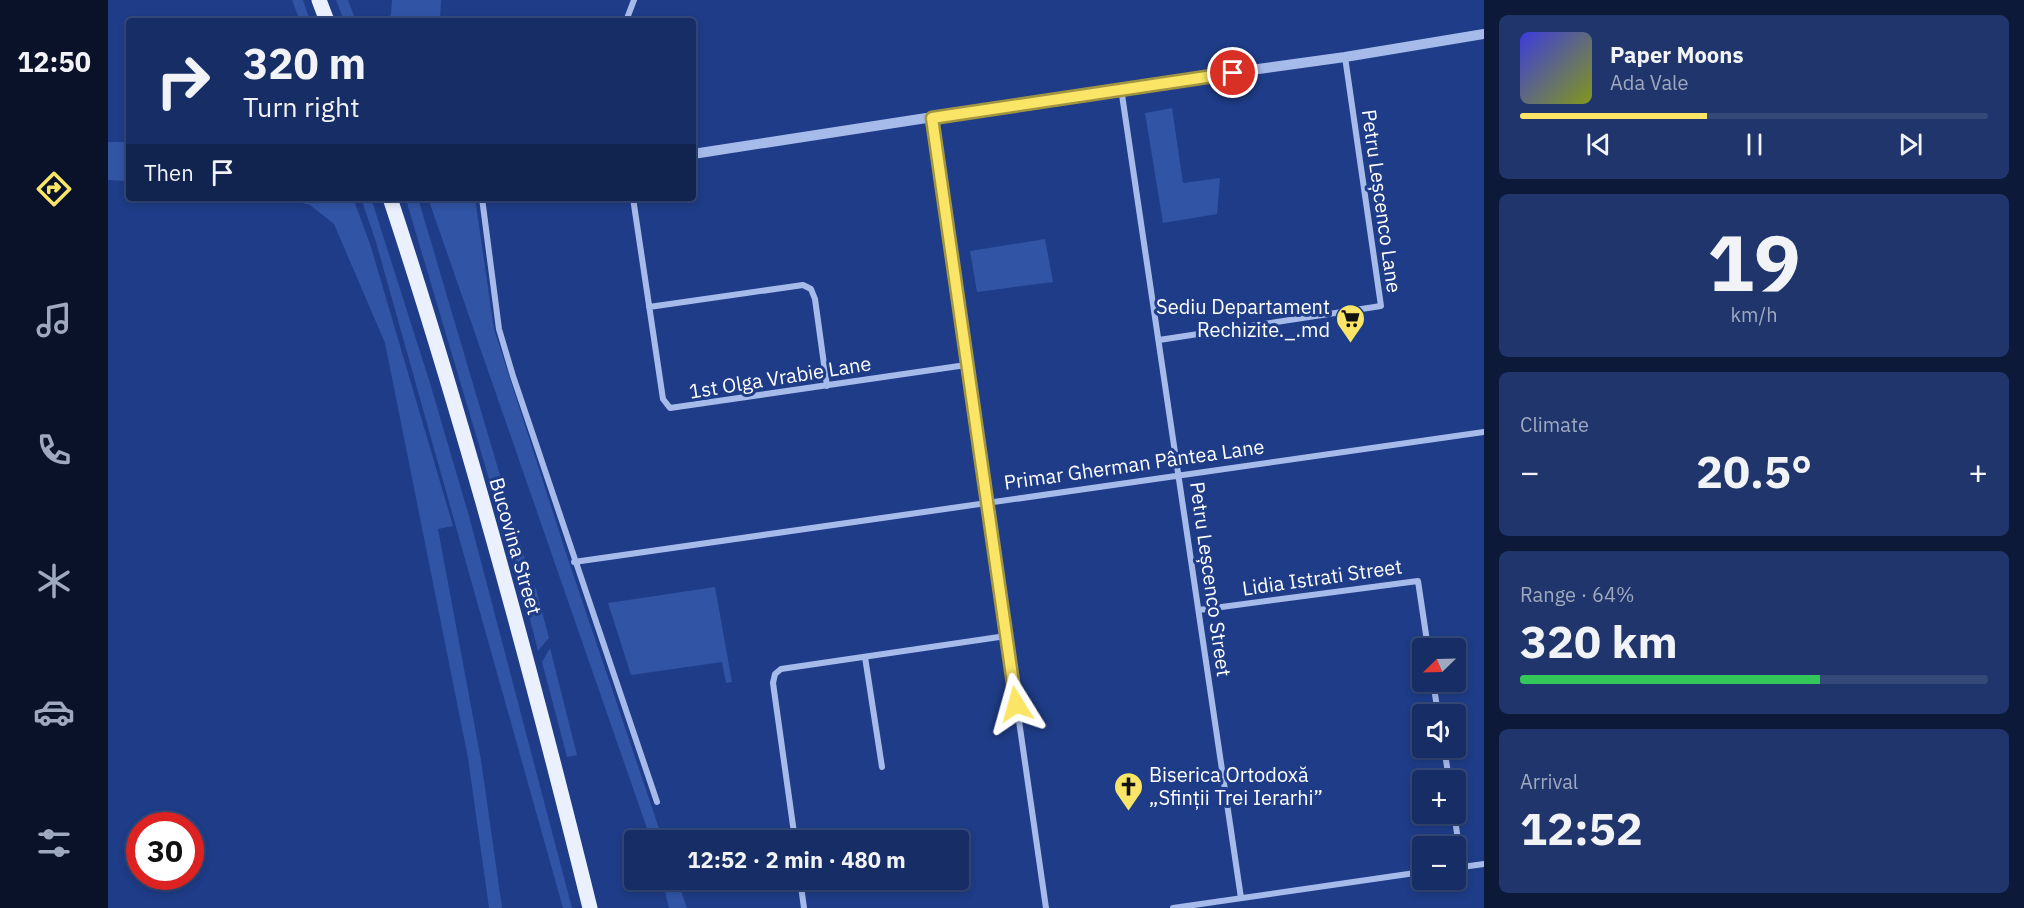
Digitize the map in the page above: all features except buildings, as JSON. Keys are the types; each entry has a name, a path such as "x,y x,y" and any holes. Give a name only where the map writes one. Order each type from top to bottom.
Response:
{"main road":[{"path":"319,0 326,18"},
{"name":"Bucovina Street","path":"393,201 447,377 498,556 590,908"}],"street":[{"path":"627,18 634,0"},
{"path":"696,154 1121,88 1345,57 1484,34"},
{"name":"Petru Leșcenco Lane","path":"1159,340 1381,306 1345,57"},
{"name":"Petru Leșcenco Street","path":"1121,88 1241,898"},
{"path":"932,118 966,365 1047,908"},
{"path":"482,201 499,329 574,562 657,802"},
{"name":"1st Olga Vrabie Lane","path":"633,201 663,399 670,408 966,365"},
{"path":"649,307 803,285 811,289 815,299 827,386"},
{"name":"Primar Gherman Pântea Lane","path":"574,562 1484,432"},
{"name":"Lidia Istrati Street","path":"1199,610 1418,581 1427,638"},
{"path":"794,830 773,679 781,669 1006,636"},
{"path":"865,657 882,767"},
{"path":"1466,866 1484,864"},
{"path":"1173,908 1412,873"},
{"path":"802,890 804,908"}],"shaded area":[{"path":"292,0 303,0 309,18 299,18"},
{"path":"336,0 348,0 355,18 343,18"},
{"path":"392,0 441,0 440,18 386,18 391,15"},
{"path":"1172,108 1183,183 1220,178 1217,214 1163,223 1145,113"},
{"path":"108,142 126,142 126,181 108,180"},
{"path":"295,201 354,201 371,247 453,526 438,529 481,760 502,908 489,908 468,758 385,343 334,224 310,205"},
{"path":"362,201 372,201 430,383 469,516 572,908 563,908 376,242"},
{"path":"419,201 531,580 517,573 407,203"},
{"path":"429,201 475,201 494,329 567,556 660,830 648,830"},
{"path":"1045,239 1053,282 977,292 970,251"},
{"path":"521,584 536,589 549,638 538,651"},
{"path":"715,587 732,682 726,683 722,662 631,675 608,603"},
{"path":"550,648 577,755 567,757 542,662"},
{"path":"665,890 681,890 687,908 669,908"}],"place":[{"name":"Sediu Departament Rechizite._.md","path":"1351,344"},
{"name":"Biserica Ortodoxă „Sfinții Trei Ierarhi”","path":"1128,812"}],"route":[{"path":"1016,704 932,118 1233,73"}]}
